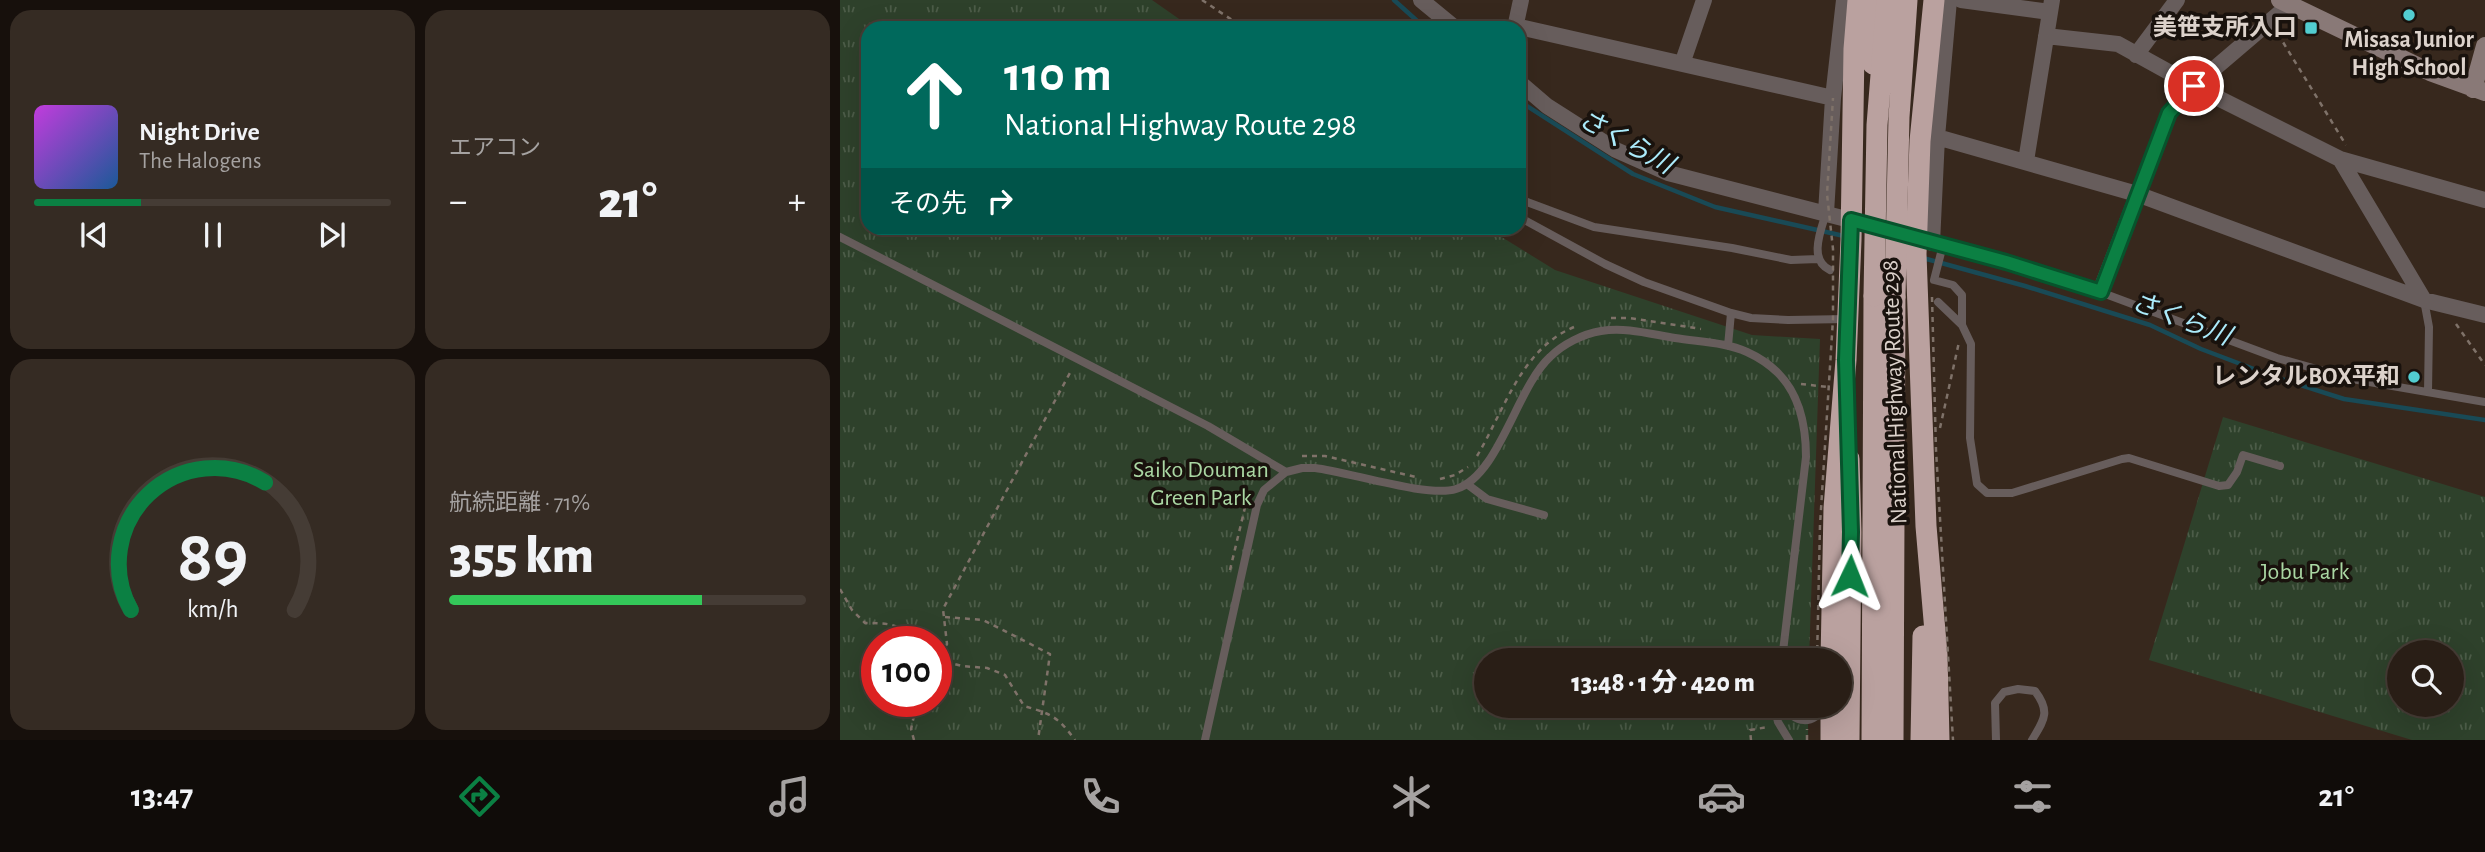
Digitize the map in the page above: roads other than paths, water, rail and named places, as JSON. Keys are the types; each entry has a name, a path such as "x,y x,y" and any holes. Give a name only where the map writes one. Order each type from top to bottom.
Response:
{"highway":[{"name":"National Highway Route 298","path":"1831,648 1834,508 1846,360 1840,319 1851,229 1854,48 1858,0"},
{"path":"1874,0 1873,65 1877,125"},
{"path":"1872,740 1877,125 1887,0"},
{"path":"1893,740 1897,173 1907,0"},
{"path":"1897,173 1921,0"},
{"name":"National Highway Route 298","path":"1934,0 1920,141 1927,253 1918,347 1926,526 1937,655 1939,740"},
{"path":"1846,360 1851,532 1849,740"},
{"path":"1921,740 1926,526"},
{"path":"1831,718 1831,740"}],"street":[{"path":"1421,0 1446,21"},
{"path":"1516,21 1521,0"},
{"path":"1682,64 1703,0"},
{"path":"1825,217 1833,98 1844,0"},
{"path":"1526,88 1548,106 1615,150 1668,173 1825,217 1851,229 1927,253 1949,0"},
{"path":"1961,0 2051,6 2026,161"},
{"path":"2136,55 2177,0"},
{"path":"2101,292 2169,113 2194,86 2285,2 2430,72 2479,90 2485,46"},
{"path":"1526,29 1833,98"},
{"path":"2046,36 2118,44 2194,86 2340,159 2485,200"},
{"path":"1937,137 2137,194 2424,300 2485,315"},
{"path":"2340,159 2424,300"}],"lane":[{"path":"1526,202 1594,227 1791,260 1818,259"},
{"path":"1825,217 1818,259 1830,270"},
{"path":"1526,221 1634,277 1731,313 1763,318 1840,319"},
{"path":"840,237 1208,426 1286,472"},
{"path":"1962,325 1962,295 1959,289 1948,283 1934,280 1927,253 2006,262 2101,292 2277,358 2352,379 2485,402"},
{"path":"1935,299 1962,325 1971,344 1970,438 1977,484 1987,493 2012,494 2129,458 2219,486 2228,485 2234,479 2243,455 2280,466"},
{"path":"2424,300 2429,327 2428,392"},
{"path":"1728,346 1731,313"},
{"path":"1205,740 1257,505 1264,490 1286,472 1302,468 1443,491 1467,484 1490,458 1542,365 1568,343 1590,333 1618,329 1728,346 1758,358 1778,373 1797,401 1803,423 1806,457 1783,648"},
{"path":"1467,484 1487,499 1544,515"},
{"path":"1996,740 1995,703 2004,692 2018,689 2035,691 2044,704 2045,717 2032,740"},
{"path":"1777,718 1789,740"},
{"path":"1796,718 1801,721 1815,718"}],"waterway":[{"name":"さくら川","path":"1394,0 1417,21"},
{"name":"さくら川","path":"1526,105 1633,174 1715,207 1844,236"},
{"name":"さくら川","path":"1923,258 2150,325 2201,349 2344,399 2485,420"}],"place":[{"name":"Misasa Junior High School","path":"2409,15"},
{"name":"美笹支所入口","path":"2311,28"},
{"name":"レンタルBOX平和","path":"2414,377"}],"park label":[{"name":"Saiko Douman Green Park","path":"1201,484"},
{"name":"Jobu Park","path":"2305,572"}]}
